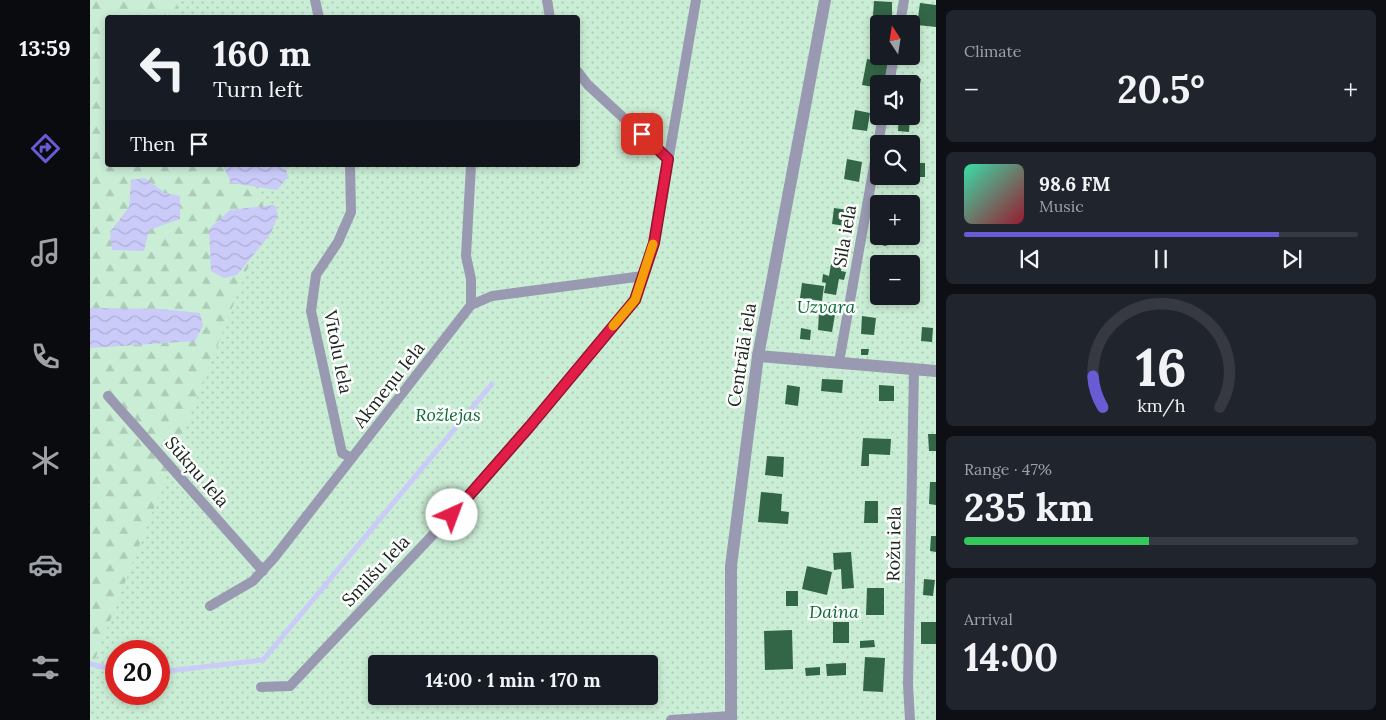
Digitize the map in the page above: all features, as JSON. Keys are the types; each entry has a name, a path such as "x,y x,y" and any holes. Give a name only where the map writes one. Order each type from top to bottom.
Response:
{"street":[{"name":"Centrālā iela","path":"731,718 731,566 758,356 825,0"},
{"path":"758,356 936,371"}],"lane":[{"path":"315,0 318,15"},
{"name":"Smilšu Iela","path":"261,688 290,686 479,486 635,300 654,243 696,0"},
{"path":"902,15 904,0"},
{"path":"544,1 549,15"},
{"path":"580,75 588,85 668,159"},
{"name":"Sila iela","path":"840,362 882,125"},
{"name":"Vītolu Iela","path":"350,167 351,212 338,242 316,275 311,311 342,453 352,458"},
{"path":"471,167 466,256 471,279 471,306"},
{"name":"Akmeņu Iela","path":"210,606 253,581 262,571 471,306 492,296 643,276"},
{"name":"Rožu iela","path":"910,720 908,685 914,369"},
{"name":"Sūkņu Iela","path":"108,396 262,571"},
{"path":"671,720 731,718"}],"green space":[{"path":"90,0 175,0 181,15 105,15 105,167 247,167 268,216 90,672"},
{"name":"Rožlejas","path":"125,0 936,0 936,720 90,720 90,350 166,167 580,167 580,15 128,15"}],"water":[{"path":"224,167 286,167 288,177 277,190 231,183"},
{"path":"145,178 165,193 180,196 180,219 149,230 144,251 112,250 110,232 129,207 131,180"},
{"path":"275,205 278,215 271,233 237,275 224,278 211,271 209,229 230,210"},
{"path":"90,308 161,309 200,313 203,326 195,341 90,348"}],"building":[{"path":"874,1 892,2 892,15 873,15"},
{"path":"920,3 936,5 936,27 920,25 920,15 918,15"},
{"path":"867,59 870,60 870,65 888,65 886,75 870,75 870,86 862,85"},
{"path":"855,110 870,113 867,131 852,129"},
{"path":"898,125 909,125 909,132 898,131"},
{"path":"847,159 862,162 859,182 844,179"},
{"path":"920,163 925,163 925,177 920,177"},
{"path":"834,208 856,211 853,227 832,224"},
{"path":"831,264 842,266 841,271 846,272 844,280 839,279 836,295 824,293 826,283 822,282 823,274 829,276"},
{"path":"802,283 824,286 822,301 800,298"},
{"path":"814,302 837,303 832,332 818,330 819,312 813,311"},
{"path":"862,316 876,318 874,335 861,334"},
{"path":"922,327 933,328 932,342 921,341"},
{"path":"801,328 811,330 810,340 800,339"},
{"path":"861,349 869,349 868,355 861,355"},
{"path":"822,379 843,380 842,393 821,391"},
{"path":"787,385 800,387 798,406 785,404"},
{"path":"879,385 894,386 894,401 879,401"},
{"path":"928,434 936,434 936,451 929,451"},
{"path":"863,438 891,439 890,455 869,454 869,466 861,466"},
{"path":"767,456 784,457 783,477 765,475"},
{"path":"930,482 936,482 936,505 929,504"},
{"path":"761,492 782,494 781,511 789,512 788,524 758,522"},
{"path":"865,501 878,501 878,523 864,523"},
{"path":"931,536 936,536 936,552 930,551"},
{"path":"851,552 854,588 842,589 841,569 834,570 833,553"},
{"path":"807,566 832,572 827,595 802,589"},
{"path":"924,579 935,580 933,596 923,595"},
{"path":"867,588 884,588 884,615 866,615"},
{"path":"786,591 798,591 798,606 786,606"},
{"path":"833,622 849,622 849,643 833,643"},
{"path":"921,622 936,622 936,644 921,644"},
{"path":"792,630 793,669 765,670 764,631"},
{"path":"874,640 875,647 860,648 860,641"},
{"path":"865,657 885,658 883,692 863,691"},
{"path":"846,663 846,675 827,676 826,664"},
{"path":"820,667 820,675 806,676 805,668"}],"waterway":[{"path":"170,671 263,660 492,384"},
{"path":"90,664 105,667"}],"slow traffic":[{"path":"613,326 635,300 653,244"}],"route":[{"path":"452,515 479,486 635,300 654,243 668,159 642,134"}],"park label":[{"name":"Uzvara","path":"826,307"},
{"name":"Daina","path":"834,612"}]}
